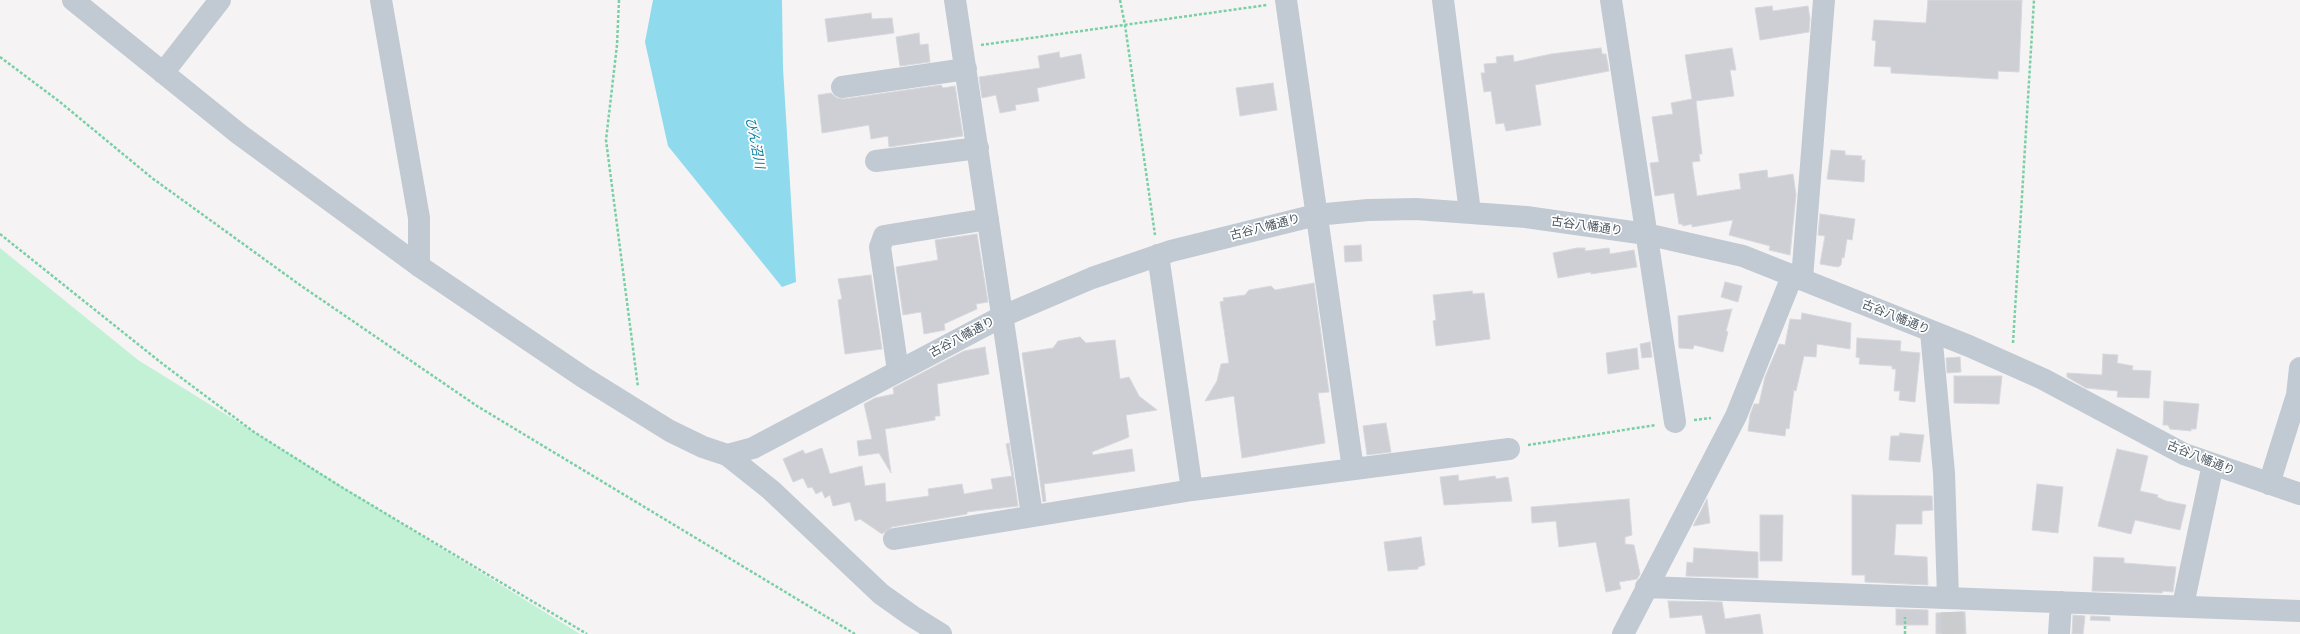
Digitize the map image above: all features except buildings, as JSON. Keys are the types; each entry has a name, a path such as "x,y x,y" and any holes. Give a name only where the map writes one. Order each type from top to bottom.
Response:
{"street":[{"path":"73,0 239,134 419,266 583,377 641,413 703,448 727,455 771,490 881,594 941,634"},
{"path":"163,73 220,0"},
{"path":"381,0 419,218 419,266"},
{"path":"956,0 1032,515"},
{"path":"1443,0 1470,212"},
{"path":"1611,0 1675,422"},
{"path":"1623,634 1646,587 1736,416 1798,277 1824,0"},
{"path":"1290,1 1316,215 1353,469"},
{"path":"842,87 966,69"},
{"path":"876,161 978,148"},
{"name":"古谷八幡通り","path":"727,455 754,448 1003,316 1092,278 1158,255 1246,231 1316,215 1402,209 1470,212 1526,217 1646,234 1743,256 1969,346 2043,379 2184,454 2300,494"},
{"path":"898,371 880,247 884,236 988,219"},
{"path":"1158,255 1192,490"},
{"path":"1931,332 1944,473 1951,602"},
{"path":"2268,484 2297,396 2300,368"},
{"path":"894,539 1032,515 1192,490 1509,448"},
{"path":"2183,605 2213,464"},
{"path":"1646,587 1951,602 2061,602 2183,605 2300,611"},
{"path":"2059,634 2061,602"}],"path":[{"path":"619,0 617,45 606,140 641,413"},
{"path":"1120,0 1125,25 1158,255"},
{"path":"2011,365 2034,0"},
{"path":"963,48 1290,1"},
{"path":"0,57 60,102 152,178 300,285 477,406 856,634"},
{"path":"0,234 164,365 254,432 343,488 587,634"},
{"path":"1509,448 1675,422 1736,416"}],"green space":[{"path":"0,248 138,360 580,634 0,634"}],"water":[{"name":"びん沼川","path":"653,0 782,0 783,68 796,282 782,287 668,146 645,42"}],"tunnel":[{"path":"1952,612 1953,634"}]}
